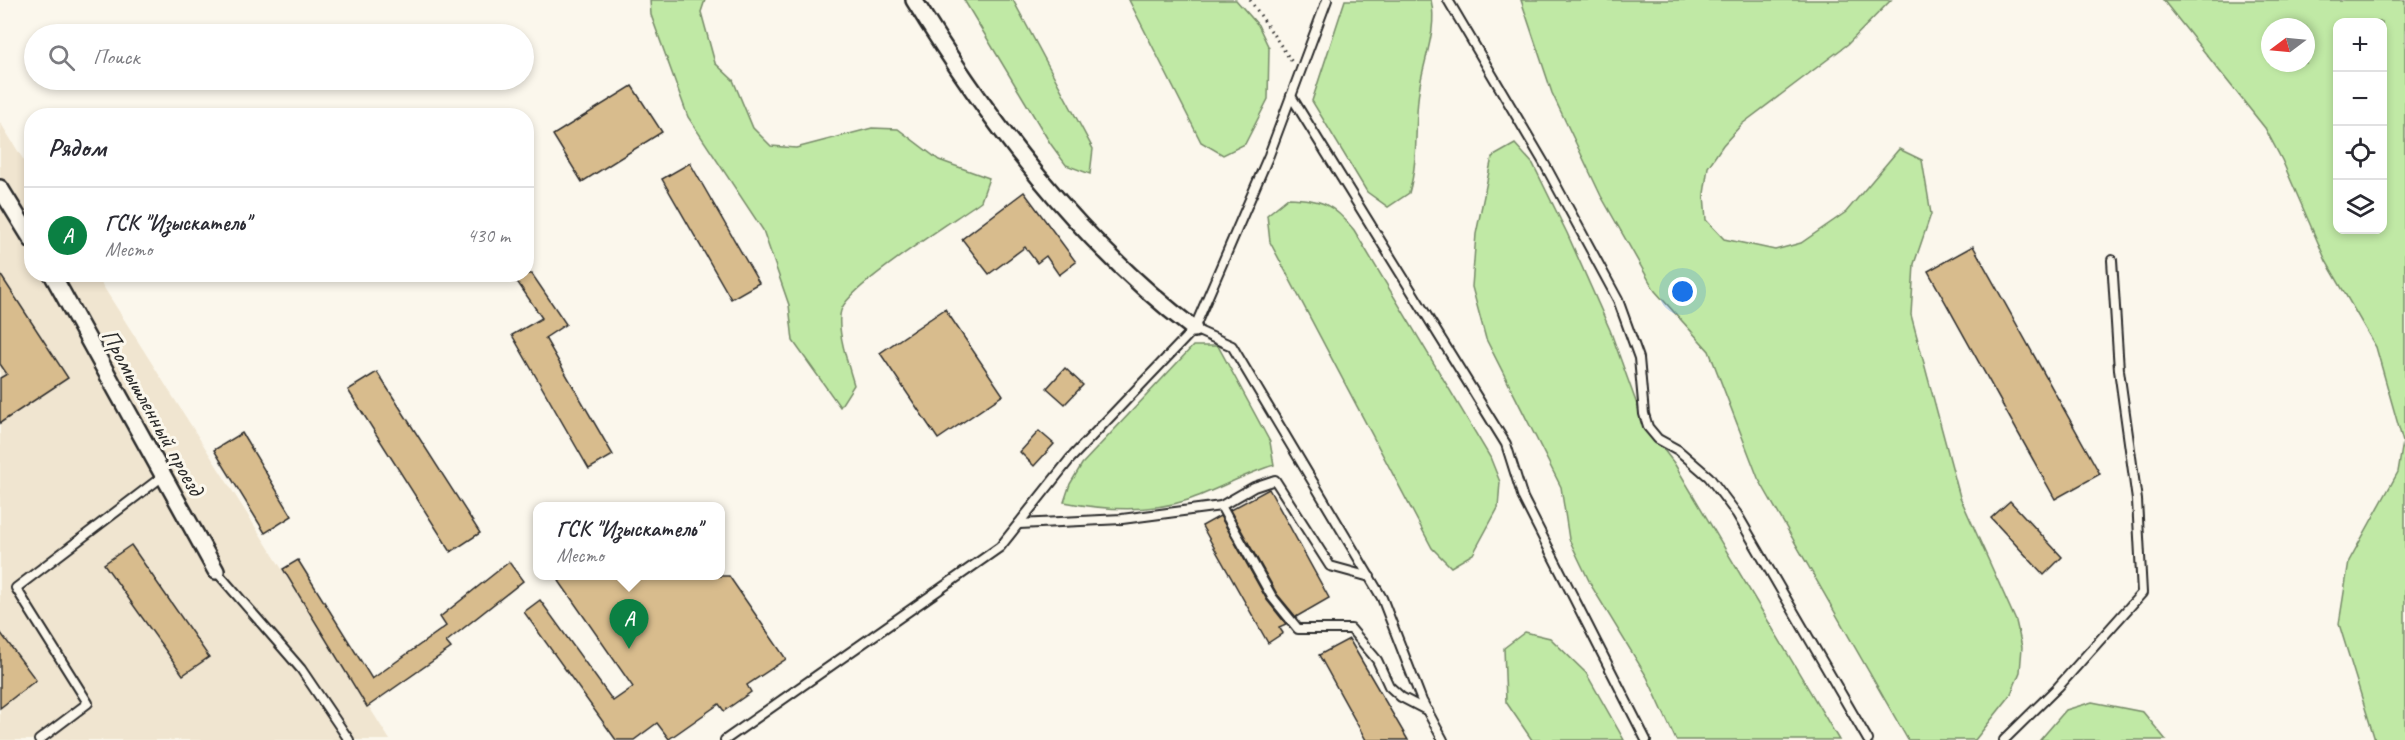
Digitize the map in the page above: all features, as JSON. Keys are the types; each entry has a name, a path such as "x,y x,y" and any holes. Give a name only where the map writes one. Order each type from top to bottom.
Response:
{"street":[{"path":"914,0 948,56 1065,207 1101,249 1163,306 1194,329"},
{"path":"0,188 24,227"},
{"name":"Промышленный проезд","path":"56,282 216,571"}],"lane":[{"path":"725,740 1000,547 1070,459 1194,329 1300,74 1327,0"},
{"path":"1448,0 1544,163 1617,300 1639,358 1644,414 1648,427 1658,439 1678,450 1709,477 1737,514 1868,740"},
{"path":"1291,96 1506,444 1523,498 1646,740"},
{"path":"2004,740 2058,687 2142,593 2137,500 2119,370 2112,260"},
{"path":"1194,329 1232,346 1382,598 1428,711 1443,740"},
{"path":"39,740 88,703 16,588 163,476"},
{"path":"1019,524 1122,519 1221,506 1254,487 1275,480 1330,566 1370,577"},
{"path":"1221,506 1272,597 1298,629 1350,629 1377,660 1389,686 1401,697 1428,711"},
{"path":"216,571 301,669 349,740"}],"path":[{"path":"1250,0 1300,74"}],"shaded area":[{"path":"0,122 24,161 24,282 100,282 390,740 0,740"}],"green space":[{"path":"650,0 705,0 701,12 715,63 733,80 753,128 771,146 796,148 872,128 898,129 939,160 989,178 981,201 884,268 850,297 842,308 841,335 854,385 840,407 793,341 789,305 763,230 688,117 651,15"},
{"path":"964,0 1013,0 1093,149 1090,174 1066,165 1050,143"},
{"path":"1129,0 1236,0 1258,25 1269,48 1268,99 1245,144 1223,155 1201,142"},
{"path":"1345,0 1431,0 1433,23 1419,91 1412,180 1409,193 1388,207 1367,192 1312,101"},
{"path":"1521,0 1891,0 1848,44 1742,124 1723,145 1708,167 1704,194 1706,220 1724,239 1775,250 1801,243 1846,212 1899,149 1922,160 1931,214 1914,264 1911,315 1960,497 2016,621 2022,647 2020,672 2010,696 1975,740 1908,740 1758,478 1709,351 1655,291 1601,196 1552,93"},
{"path":"2163,0 2405,0 2405,740 2375,740 2339,624 2349,561 2398,472 2403,442 2376,347 2326,261 2282,160 2265,128"},
{"path":"1515,144 1533,164 1567,233 1610,330 1644,424 1674,463 1839,740 1676,740 1647,677 1592,587 1569,539 1561,487 1486,339 1472,287 1476,234 1492,157"},
{"path":"1288,198 1310,200 1326,205 1340,214 1354,230 1490,457 1500,482 1498,508 1473,554 1451,567 1432,548 1270,242 1267,215"},
{"path":"1193,346 1218,346 1270,442 1274,465 1188,500 1157,507 1126,509 1064,502 1070,484 1082,464"},
{"path":"1525,632 1550,638 1586,673 1624,740 1532,740 1506,702 1504,648"},
{"path":"2092,702 2143,712 2166,740 2040,740 2066,710"}],"building":[{"path":"632,86 662,132 582,182 553,135"},
{"path":"690,163 759,283 731,299 662,179"},
{"path":"1024,192 1076,262 1059,275 1046,256 1037,263 1025,247 989,274 962,239"},
{"path":"1973,246 2100,474 2055,499 1928,271"},
{"path":"0,274 68,378 0,423 0,378 7,374 0,364"},
{"path":"534,277 566,324 545,338 613,455 589,469 512,335 542,318 517,282 534,282"},
{"path":"945,309 1003,395 938,439 880,353"},
{"path":"1065,368 1083,385 1065,404 1047,388"},
{"path":"377,372 480,533 451,552 348,390"},
{"path":"1039,431 1054,444 1034,466 1020,452"},
{"path":"242,433 292,516 265,533 214,450"},
{"path":"1269,489 1329,598 1296,617 1277,594 1230,510"},
{"path":"2010,501 2062,557 2044,575 1991,518"},
{"path":"1220,516 1267,600 1286,624 1279,627 1283,633 1268,643 1202,526"},
{"path":"131,545 209,657 183,675 104,564"},
{"path":"298,560 372,679 446,626 440,617 509,562 523,581 446,642 451,648 367,707 283,569"},
{"path":"725,576 729,576 786,659 747,685 751,692 724,711 719,704 669,739 657,723 634,740 616,740 524,612 540,600 613,701 633,687 559,581 725,580"},
{"path":"0,632 36,680 0,708"},
{"path":"1349,639 1408,740 1366,740 1319,655"}],"place":[{"name":"ГСК \"Изыскатель\"","path":"629,649"}]}
